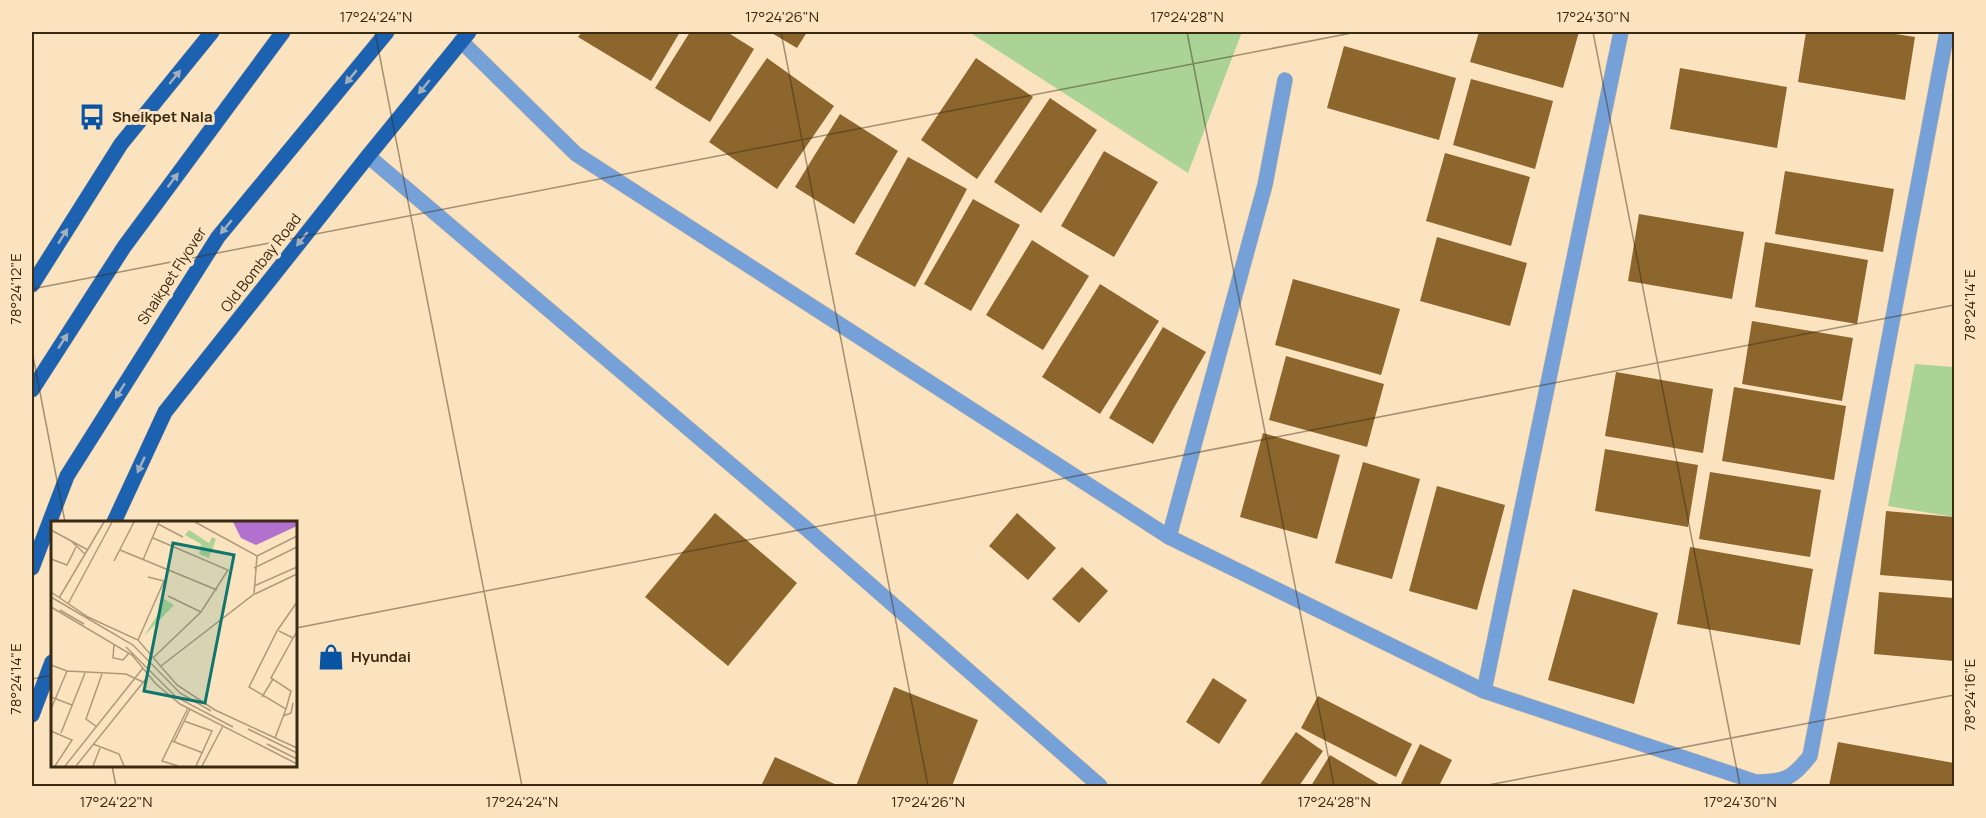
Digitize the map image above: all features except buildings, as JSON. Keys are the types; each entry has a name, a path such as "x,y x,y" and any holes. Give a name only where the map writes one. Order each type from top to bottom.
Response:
{"main road":[{"path":"32,285 121,144 212,32"},
{"path":"32,390 124,247 283,32"},
{"name":"Shaikpet Flyover","path":"32,568 67,476 218,237 387,32"},
{"name":"Old Bombay Road","path":"114,521 165,412 465,36"},
{"path":"32,715 51,665"}],"street":[{"path":"1484,691 1621,32"},
{"path":"465,36 576,154 1169,537 1484,691 1756,782 1773,782 1792,777 1810,756 1947,32"},
{"path":"1169,537 1265,184 1285,80"},
{"path":"368,156 809,531 1100,786"}],"green space":[{"path":"969,32 1242,32 1188,173"},
{"path":"1915,364 1954,367 1954,517 1888,506"}],"place":[{"name":"Sheikpet Nala","path":"92,117"},
{"name":"Hyundai","path":"331,657"}]}
